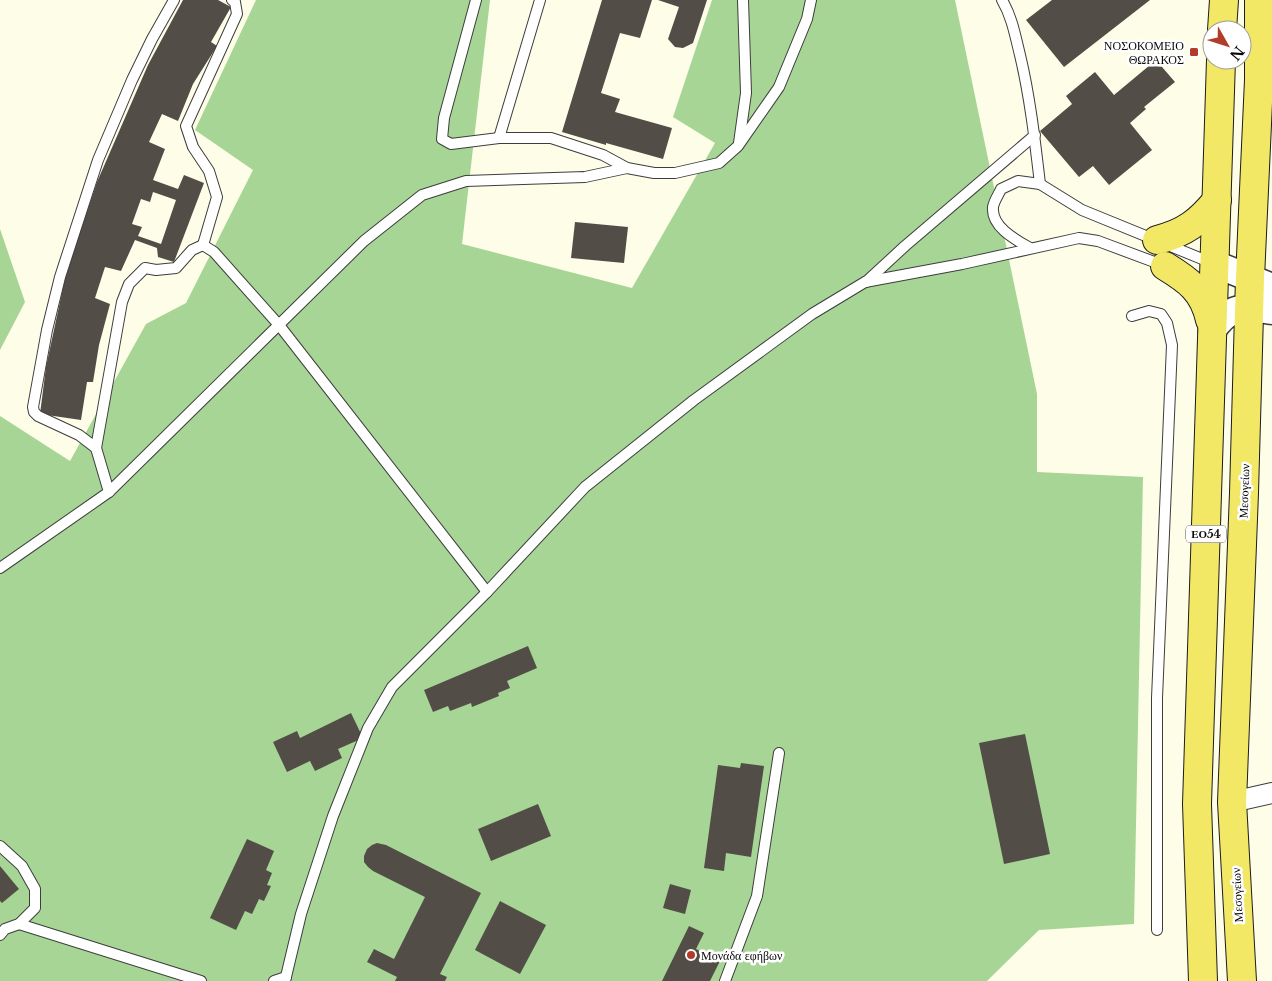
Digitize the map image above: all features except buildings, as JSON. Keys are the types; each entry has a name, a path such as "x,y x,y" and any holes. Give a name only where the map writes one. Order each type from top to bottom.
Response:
{"main road":[{"path":"1223,20 1224,0"},
{"name":"Μεσογείων","path":"1242,981 1232,802 1244,494 1261,282 1258,80 1259,0"},
{"name":"ΕΟ54","path":"1203,981 1197,804 1212,331 1208,266 1216,200 1222,70"},
{"path":"1157,240 1184,231 1202,218 1216,200"},
{"path":"1175,268 1200,293 1208,312 1212,331"}],"street":[{"path":"1208,266 1261,282"},
{"path":"1212,331 1220,319 1233,310 1260,309"},
{"path":"1232,802 1272,793"}],"lane":[{"path":"96,448 79,435 38,416 34,412 33,407 60,277 98,160 132,80 174,0"},
{"path":"110,492 96,448 122,302 129,284 145,268 156,270 176,268 192,250 203,245 217,197 209,171 193,147 186,126 237,14 235,2 232,0"},
{"path":"476,0 444,118 442,138 451,144 499,138 551,138 602,155 627,168 654,173 676,173 719,163 738,146 779,87 807,19 811,0"},
{"path":"499,138 540,0"},
{"path":"738,146 746,93 743,0"},
{"path":"1002,0 1011,15 1024,72 1035,135 1040,184"},
{"path":"274,981 285,979 301,914 333,816 368,728 392,687 487,592 585,487 694,400 812,314 865,282 1035,135"},
{"path":"0,568 110,492 364,241 422,194 466,181 585,177 627,168"},
{"path":"1030,248 1012,238 997,224 993,207 1001,189 1018,181 1040,184 1082,210 1157,240 1208,266"},
{"path":"865,282 962,264 1080,238 1098,241 1175,268"},
{"path":"203,245 214,252 279,325 487,592"},
{"path":"1132,316 1149,311 1161,314 1167,323 1172,345 1157,698 1156,930"},
{"path":"725,981 757,896 779,753"},
{"path":"0,846 22,866 35,889 35,908 19,924 5,929 0,935"},
{"path":"19,924 202,981"}],"green space":[{"path":"256,0 490,0 462,244 632,288 715,143 673,117 712,0 955,0 1037,394 1037,472 1143,477 1134,924 1039,930 987,981 0,981 0,416 70,461 146,324 186,303 253,170 195,130"},
{"path":"0,229 25,302 0,350"}],"place":[{"name":"ΝΟΣΟΚΟΜΕΙΟ ΘΩΡΑΚΟΣ","path":"1194,52"},
{"name":"Μονάδα εφήβων","path":"691,955"}]}
